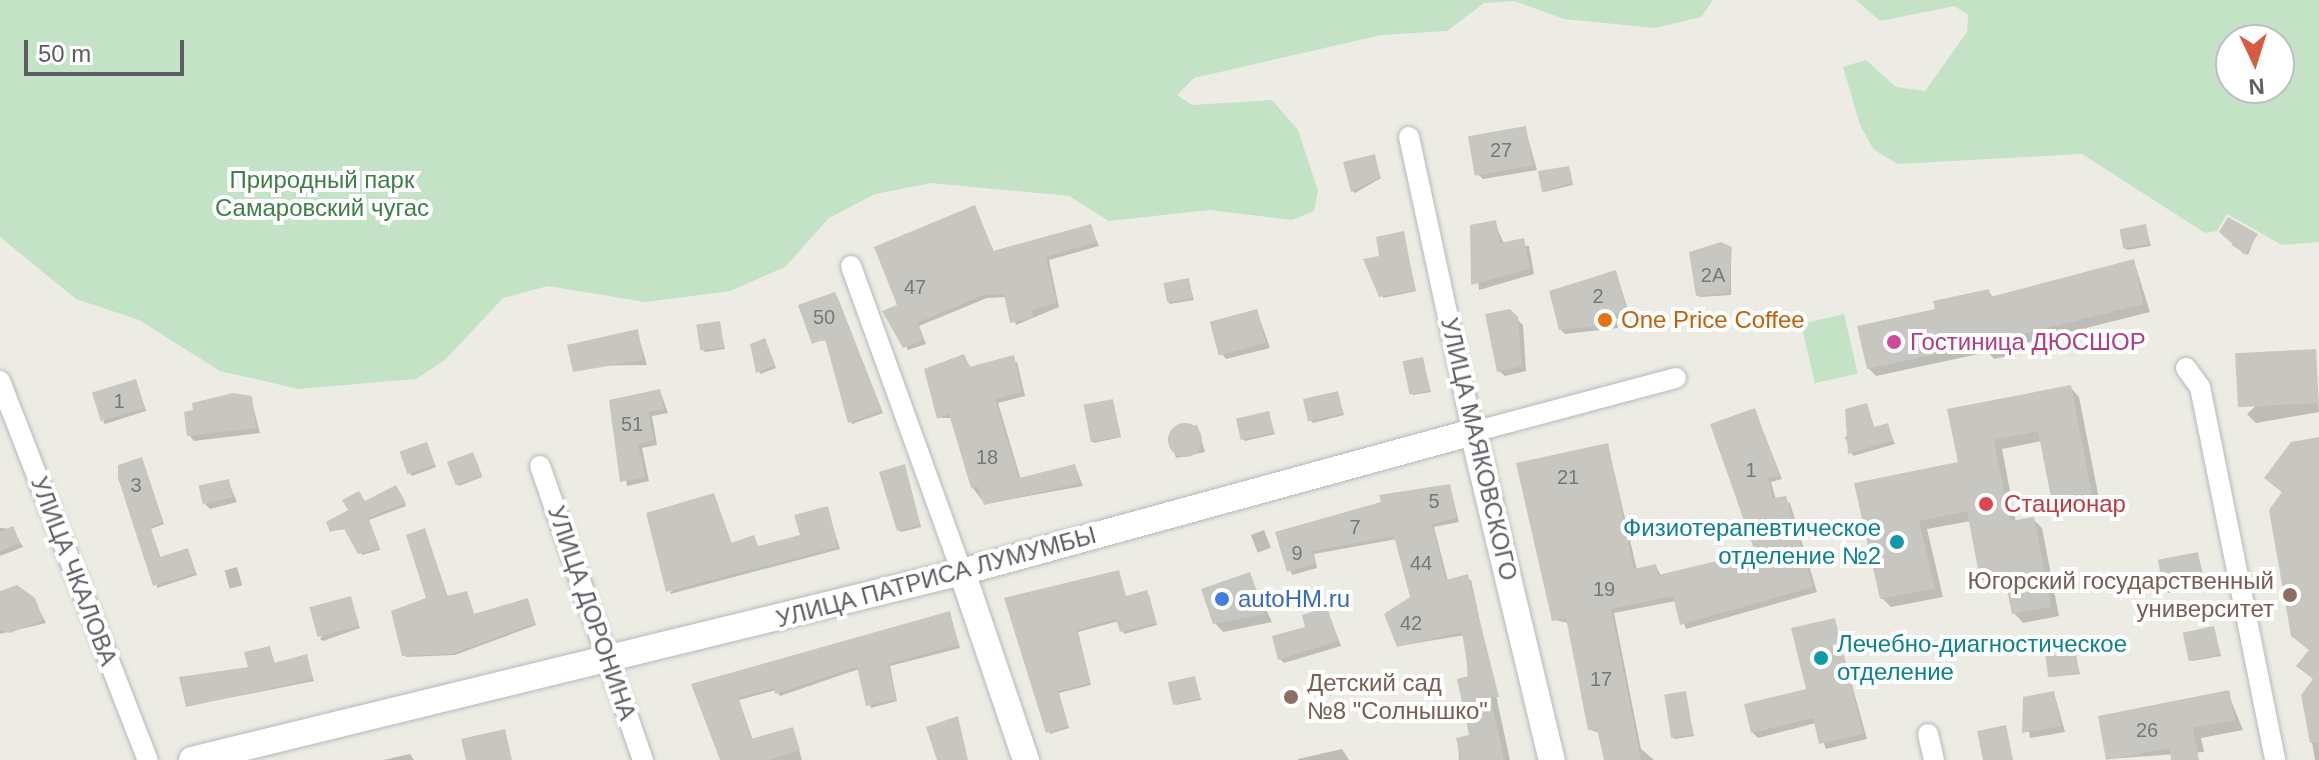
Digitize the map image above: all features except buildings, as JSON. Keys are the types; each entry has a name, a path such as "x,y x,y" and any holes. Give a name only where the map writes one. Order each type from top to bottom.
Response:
{"street":[{"name":"УЛИЦА МАЯКОВСКОГО","path":"1409,137 1473,432 1552,760"},
{"path":"851,266 962,572 1026,760"},
{"path":"2186,368 2200,387 2275,760"},
{"name":"УЛИЦА ПАТРИСА ЛУМУМБЫ","path":"192,760 607,662 962,572 1676,378"},
{"name":"УЛИЦА ЧКАЛОВА","path":"0,381 148,760"},
{"name":"УЛИЦА ДОРОНИНА","path":"540,466 643,760"},
{"path":"1928,734 1934,760"}],"green space":[{"name":"Природный парк Самаровский чугас","path":"0,0 1713,0 1701,17 1655,28 1564,19 1514,1 1484,3 1447,31 1381,35 1194,78 1177,95 1192,105 1272,100 1298,130 1318,191 1314,211 1292,220 1209,210 1109,221 1069,196 931,183 875,194 829,218 785,267 730,291 645,302 548,286 503,298 445,360 416,379 298,389 220,371 139,320 76,299 0,237"},
{"path":"1856,0 2319,0 2319,242 2282,245 2227,214 2217,231 2205,233 2082,154 1898,164 1874,150 1860,125 1843,67 1866,60 1896,87 1925,91 1967,32 1968,15 1955,6 1880,21"},
{"path":"1844,314 1858,373 1815,383 1801,324"}],"place":[{"name":"One Price Coffee","path":"1605,320"},
{"name":"Гостиница ДЮСШОР","path":"1894,342"},
{"name":"Стационар","path":"1986,504"},
{"name":"Физиотерапевтическое отделение №2","path":"1897,542"},
{"name":"Югорский государственный университет","path":"2290,595"},
{"name":"autoHM.ru","path":"1222,599"},
{"name":"Лечебно-диагностическое отделение","path":"1821,658"},
{"name":"Детский сад №8 \"Солнышко\"","path":"1291,697"}]}
